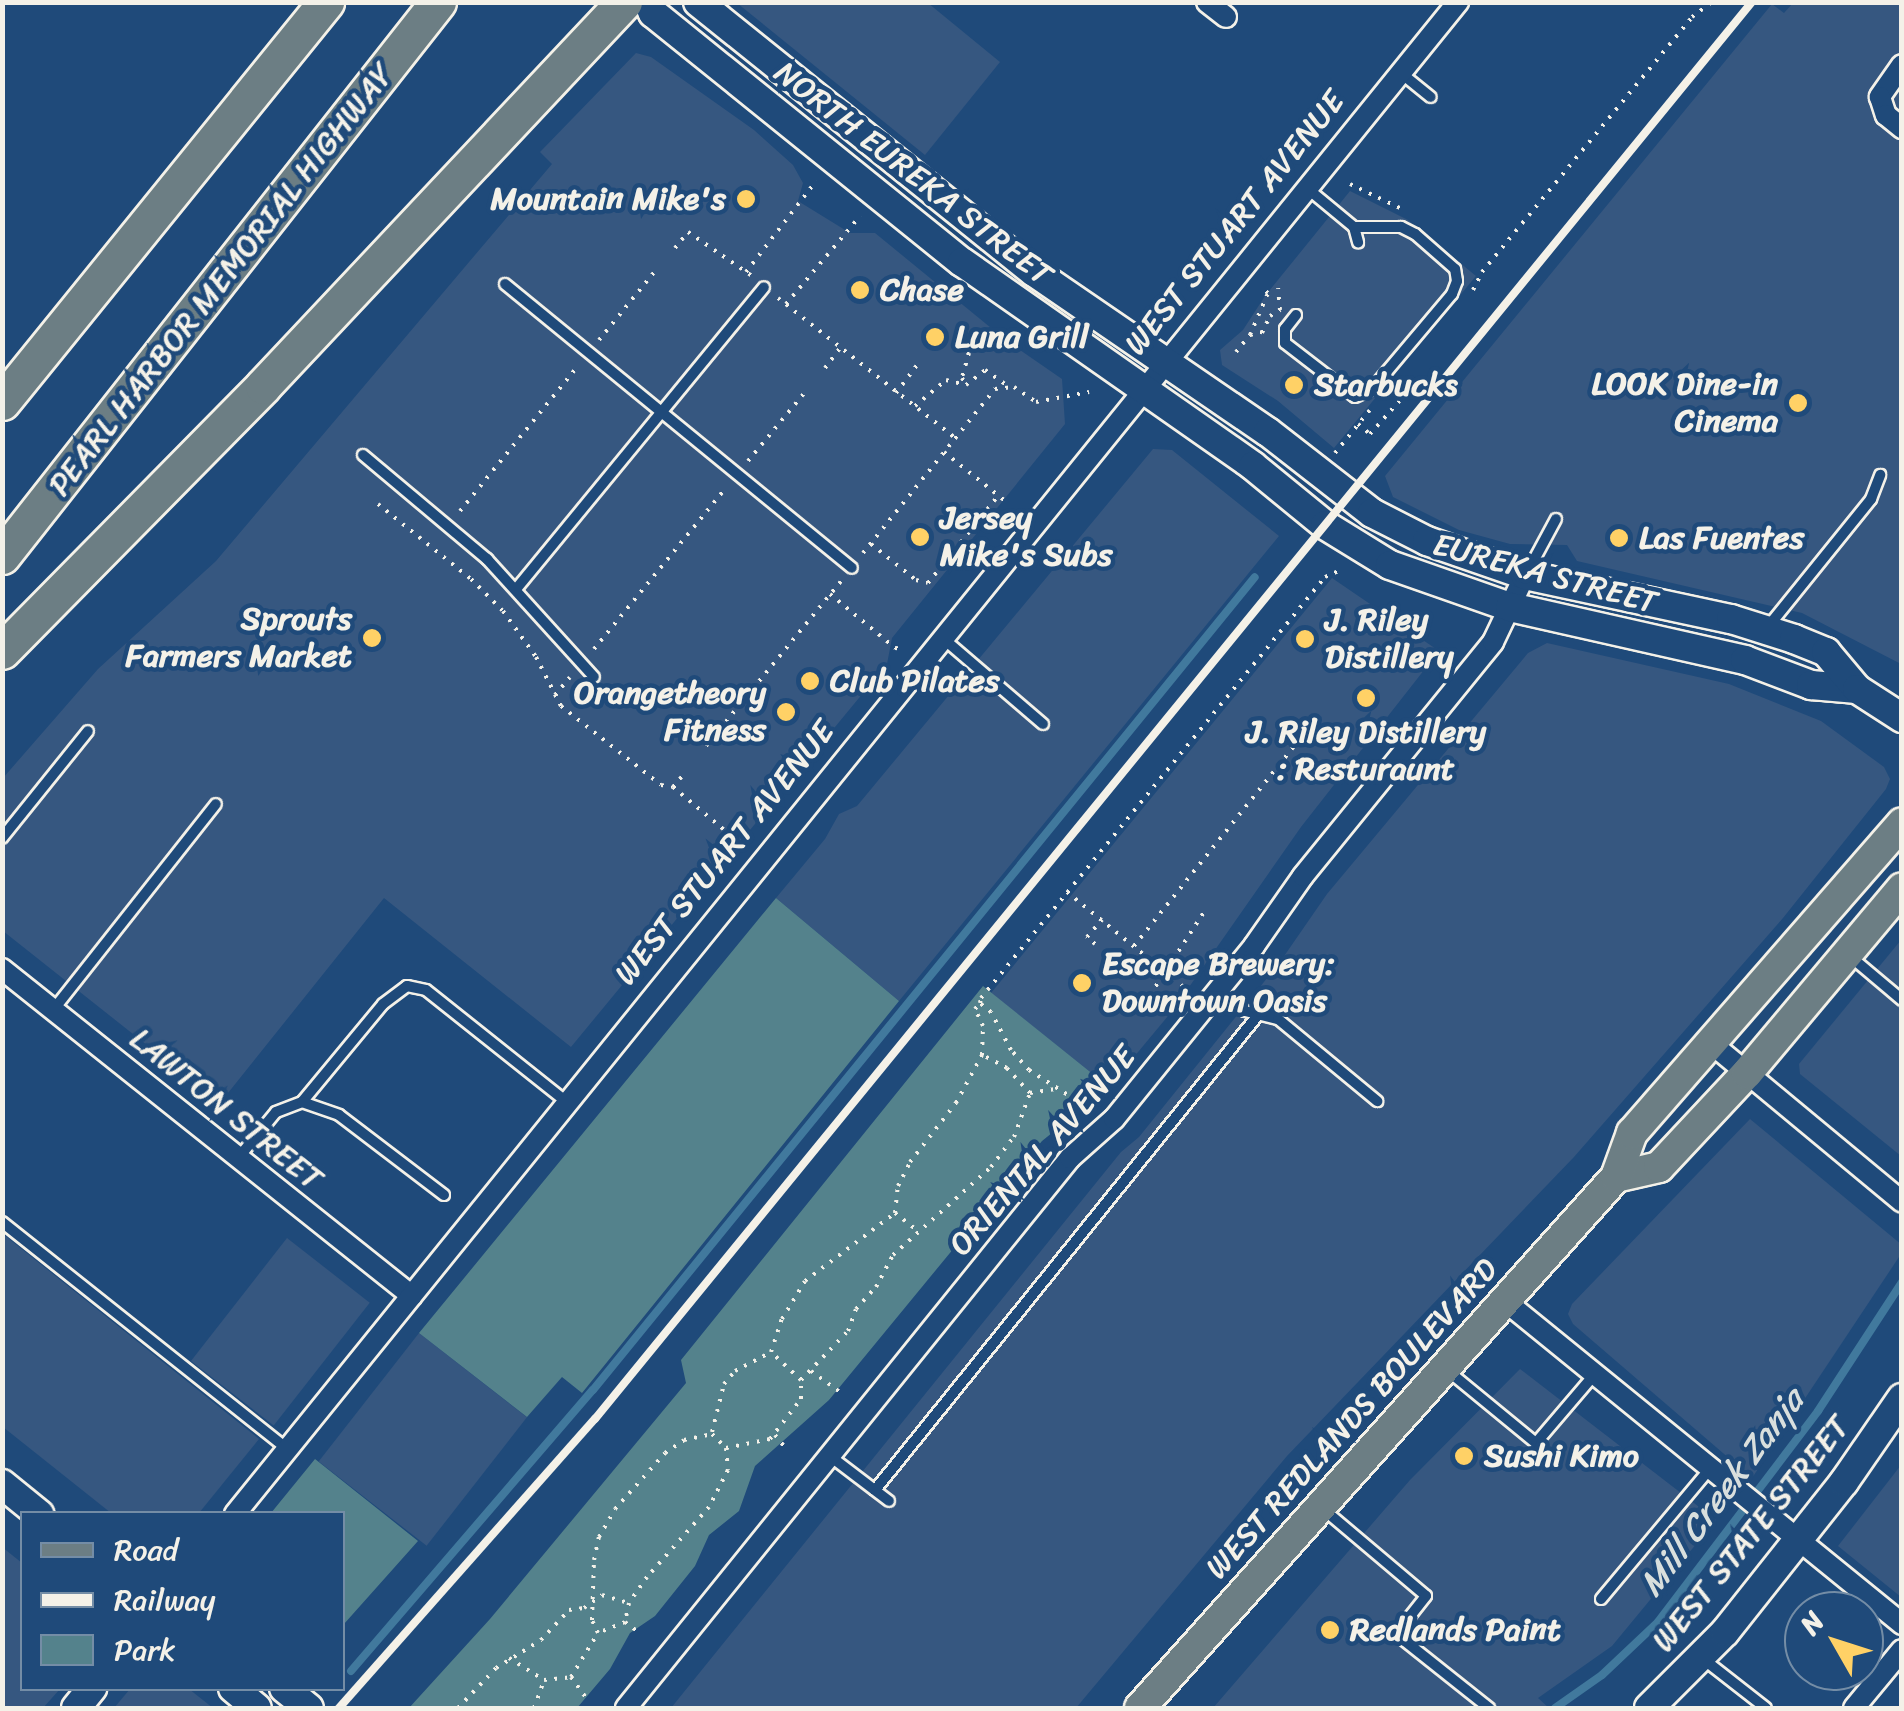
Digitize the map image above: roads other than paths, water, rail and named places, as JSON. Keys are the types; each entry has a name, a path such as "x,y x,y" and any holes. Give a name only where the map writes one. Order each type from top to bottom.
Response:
{"highway":[{"path":"2,402 326,2"},
{"name":"PEARL HARBOR MEMORIAL HIGHWAY","path":"2,556 438,2"},
{"path":"2,651 264,386 624,2"}],"main road":[{"name":"WEST REDLANDS BOULEVARD","path":"1140,1708 1616,1177 1632,1133 1902,823"},
{"path":"1616,1177 1659,1166 1746,1074 1902,888"}],"street":[{"name":"NORTH EUREKA STREET","path":"648,2 653,13 962,262 1144,392"},
{"name":"NORTH EUREKA STREET","path":"698,2 1034,272 1166,362"},
{"path":"1208,2 1226,18"},
{"name":"WEST STUART AVENUE","path":"237,1511 1458,2"},
{"path":"1894,121 1880,93 1902,65"},
{"name":"EUREKA STREET","path":"1166,362 1268,432 1372,513 1428,540 1525,575 1766,629 1826,652 1857,689 1902,718"},
{"name":"EUREKA STREET","path":"1144,392 1363,550 1446,588 1510,607 1745,660 1811,685 1857,689"},
{"name":"ORIENTAL AVENUE","path":"626,1708 1070,1158 1114,1119 1217,992 1303,876 1493,642 1525,575"},
{"name":"LAWTON STREET","path":"2,969 412,1296"},
{"path":"1712,1044 1902,1202"},
{"path":"1505,1301 1902,1624"},
{"name":"WEST STATE STREET","path":"1649,1708 1701,1658 1799,1541 1902,1398"},
{"path":"2,1484 35,1511"},
{"path":"1854,1708 1902,1650"},
{"path":"237,1691 258,1708"},
{"path":"288,1691 309,1708"}],"lane":[{"path":"1402,73 1431,97"},
{"path":"1307,189 1354,227 1358,242"},
{"path":"1296,315 1285,329 1285,343 1355,396 1372,389 1452,294 1455,268 1414,234 1401,227 1354,227"},
{"path":"505,284 852,568"},
{"path":"517,588 764,287"},
{"path":"363,454 517,588 594,677"},
{"path":"1766,629 1871,499 1880,475"},
{"path":"1525,575 1556,519"},
{"path":"945,640 1042,724"},
{"path":"2,838 88,731"},
{"path":"54,1010 216,804"},
{"path":"1847,953 1902,1000"},
{"path":"239,1158 276,1112 302,1102 383,1004 407,986 426,990 568,1102"},
{"path":"1217,992 1258,1015 1278,1019 1377,1101"},
{"path":"874,1490 1258,1015"},
{"path":"302,1102 339,1115 444,1195"},
{"path":"2,1222 288,1450"},
{"path":"1445,1368 1536,1442 1594,1375"},
{"path":"830,1455 889,1501"},
{"path":"1601,1599 1709,1470"},
{"path":"1320,1506 1426,1596 1396,1634 1489,1708"},
{"path":"1701,1658 1766,1708"}],"waterway":[{"path":"351,1671 593,1390 1255,577"},
{"name":"Mill Creek Zanja","path":"1555,1708 1602,1675 1658,1622 1818,1411 1902,1282"}],"railway":[{"path":"339,1708 595,1419 1752,2"}],"place":[{"name":"Mountain Mike's","path":"746,199"},
{"name":"Chase","path":"860,290"},
{"name":"Luna Grill","path":"935,337"},
{"name":"Starbucks","path":"1294,385"},
{"name":"LOOK Dine-in Cinema","path":"1798,403"},
{"name":"Jersey Mike's Subs","path":"920,537"},
{"name":"Las Fuentes","path":"1619,538"},
{"name":"Sprouts Farmers Market","path":"372,638"},
{"name":"J. Riley Distillery","path":"1305,639"},
{"name":"Club Pilates","path":"810,681"},
{"name":"J. Riley Distillery : Resturaunt","path":"1366,698"},
{"name":"Orangetheory Fitness","path":"786,712"},
{"name":"Escape Brewery: Downtown Oasis","path":"1082,983"},
{"name":"Sushi Kimo","path":"1464,1456"},
{"name":"Redlands Paint","path":"1330,1630"}]}
